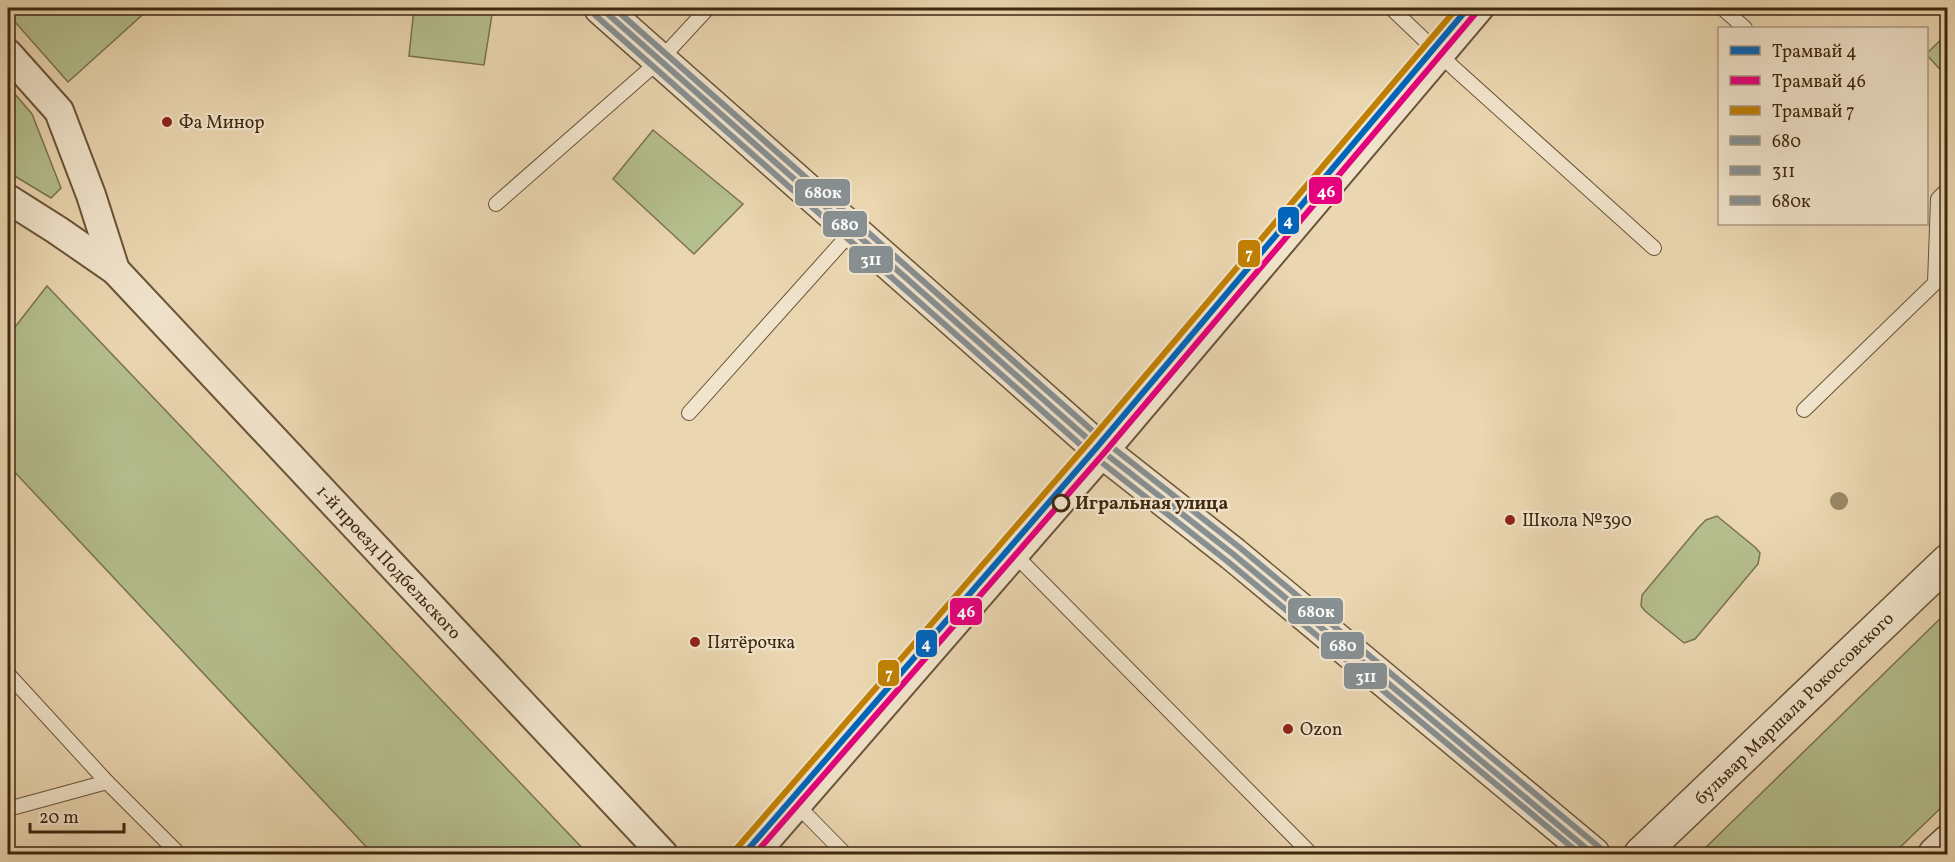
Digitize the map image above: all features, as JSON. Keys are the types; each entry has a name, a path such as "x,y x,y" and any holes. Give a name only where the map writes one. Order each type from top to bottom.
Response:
{"street":[{"path":"601,8 1103,452 1233,554 1593,855"},
{"path":"754,855 1103,452 1479,8"},
{"name":"1-й проезд Подбельского","path":"8,54 59,111 91,195 115,270"},
{"path":"57,230 67,232 77,230 85,224 91,215 93,205 91,195"},
{"name":"1-й проезд Подбельского","path":"8,200 115,270 663,855"},
{"name":"бульвар Маршала Рокоссовского","path":"1641,855 1947,561"},
{"path":"1935,855 1947,842"}],"lane":[{"path":"496,204 660,60 708,8"},
{"path":"1391,8 1438,54 1654,248"},
{"path":"1722,8 1744,27"},
{"path":"1804,410 1935,283 1938,198 1947,189"},
{"path":"689,413 853,230"},
{"path":"1014,554 1311,855"},
{"path":"8,674 178,855"},
{"path":"8,808 107,782"},
{"path":"797,805 845,855"}],"green space":[{"path":"8,8 150,8 68,82 8,14"},
{"path":"414,8 493,8 484,65 409,56"},
{"path":"1947,34 1947,77 1928,56 1928,52"},
{"path":"8,86 32,114 61,188 51,198 8,172"},
{"path":"653,130 743,204 694,254 613,179"},
{"path":"47,286 588,854 373,854 8,465 8,336"},
{"path":"1717,516 1756,548 1760,553 1758,564 1695,639 1684,643 1645,611 1641,606 1642,595 1698,528 1706,520"},
{"path":"1947,612 1947,802 1893,854 1699,854"}],"tram line":[{"name":"7","path":"737,848 1090,441 1457,8"},
{"name":"4","path":"744,854 1097,447 1468,8"},
{"name":"46","path":"755,854 1104,453 1475,14"}],"transit line":[{"name":"680","path":"601,8 1097,447 1233,554 1593,854"},
{"name":"680к","path":"614,8 1103,440 1239,547 1599,847"},
{"name":"311","path":"595,15 1091,454 1227,561 1580,854"}],"place":[{"name":"Фа Минор","path":"167,122"},
{"name":"Игральная улица","path":"1061,503"},
{"name":"Школа №390","path":"1510,520"},
{"name":"Пятёрочка","path":"695,642"},
{"name":"Ozon","path":"1288,729"}]}
